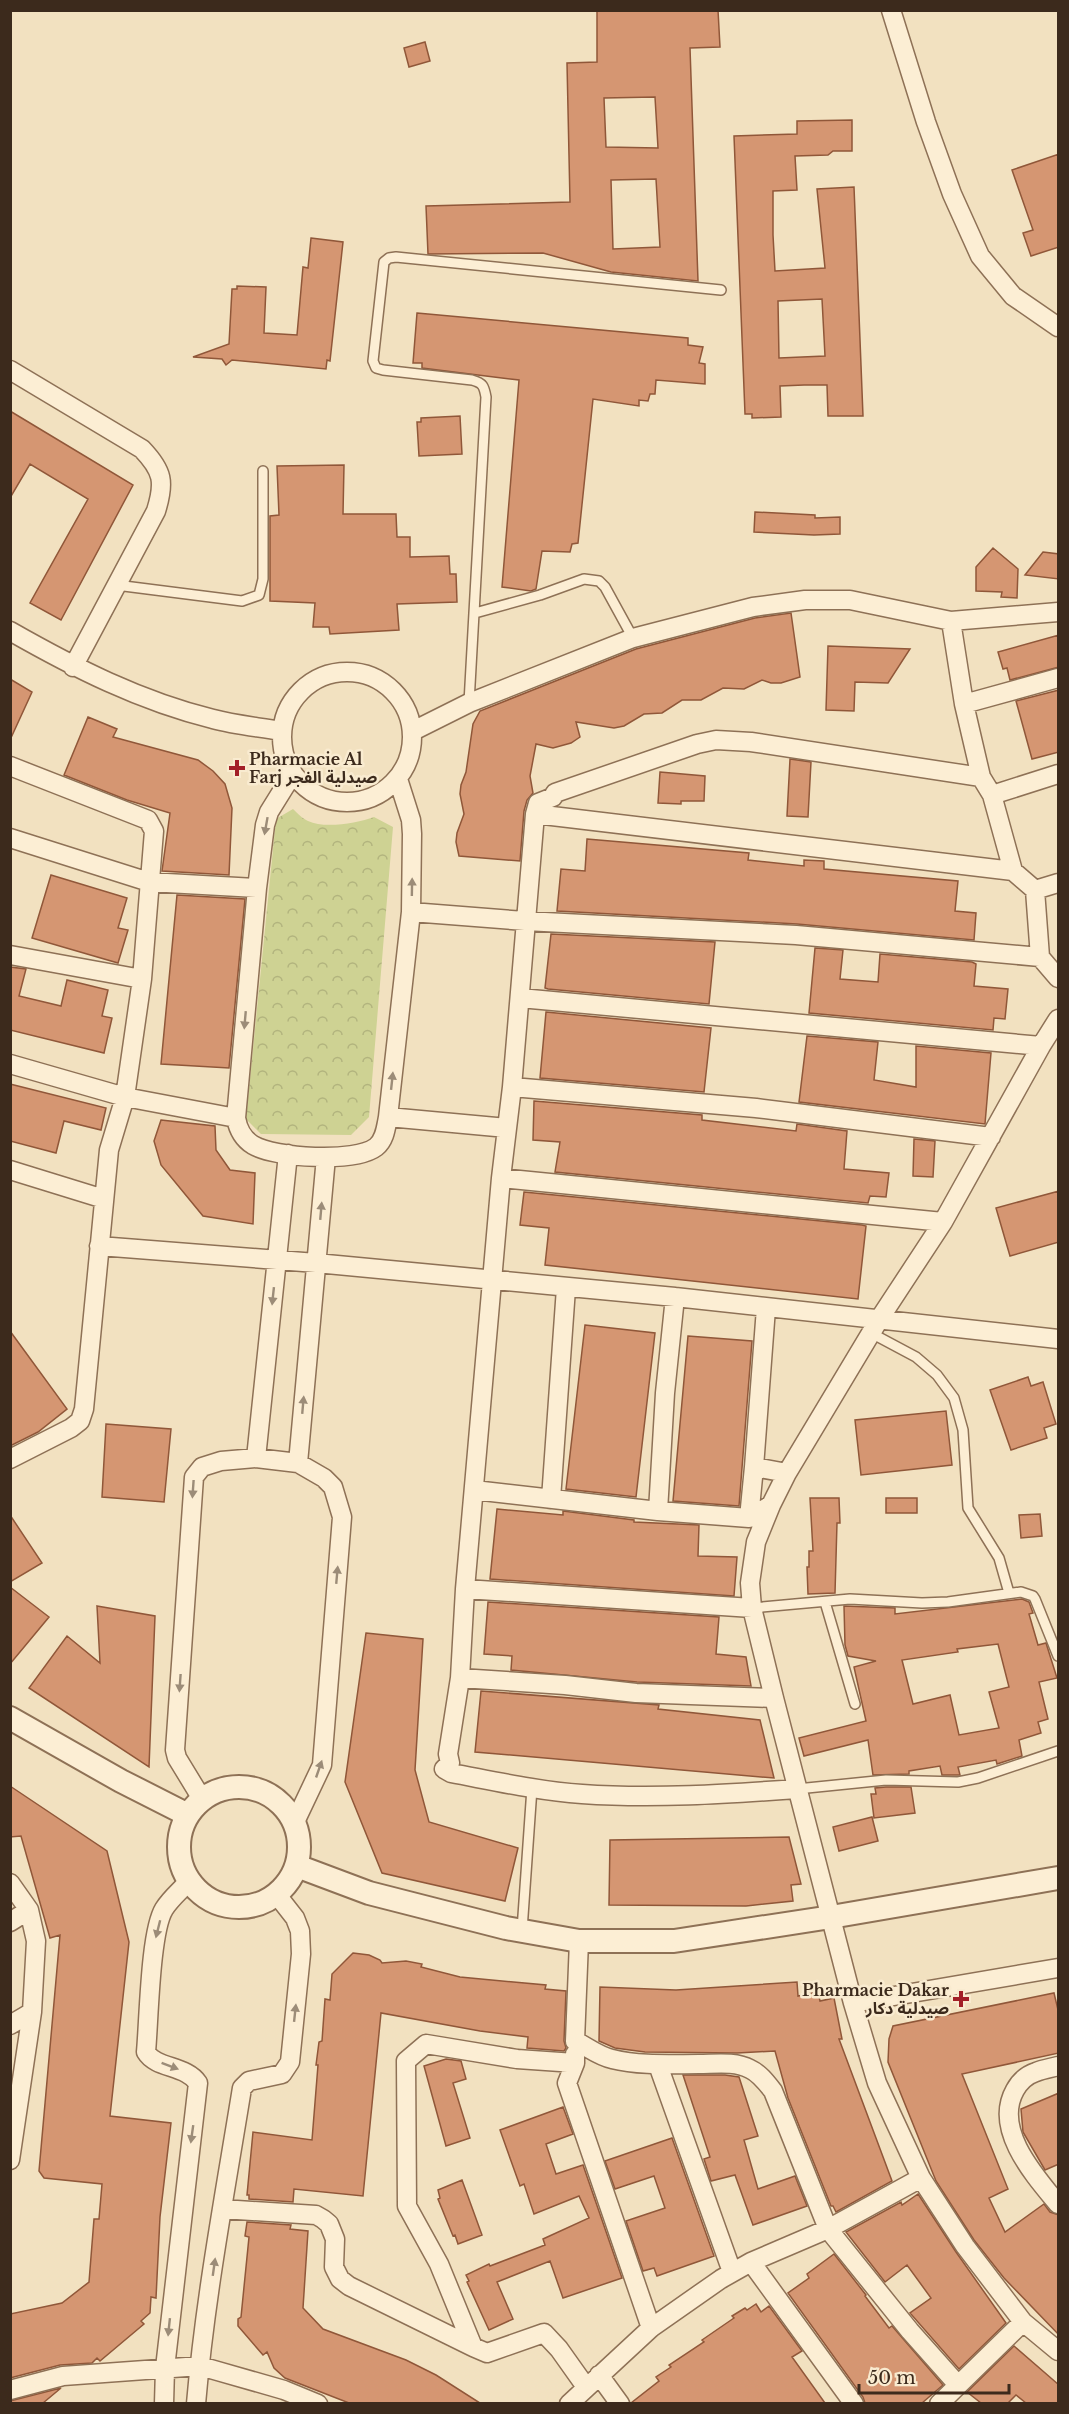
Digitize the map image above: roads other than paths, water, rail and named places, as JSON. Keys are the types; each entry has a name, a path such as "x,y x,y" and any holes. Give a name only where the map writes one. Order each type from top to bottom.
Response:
{"street":[{"path":"891,10 948,184 980,256 1012,296 1059,327"},
{"path":"10,370 142,449 154,462 161,475 161,493 156,511 73,667"},
{"path":"413,731 470,703 633,638 753,607 805,600 850,600 951,621 1059,612"},
{"path":"951,621 964,704 981,777 992,795 1013,871 1035,890 1040,957 1059,978"},
{"path":"10,631 73,667 139,696 214,720 281,731"},
{"path":"336,672 358,672 378,679 395,692 407,710 413,731 408,764 399,779 383,792 365,801 344,803 324,799 307,789 292,775 285,761 281,731 287,710 299,692 316,679 336,672"},
{"path":"964,704 1059,678"},
{"path":"797,1789 628,1796 580,1794 532,1788 451,1773 444,1769 450,1763 448,1754 460,1678 465,1589 535,814 538,803 553,797 555,793 697,744 717,740 751,742 981,777"},
{"path":"10,766 148,820 154,831 142,979 125,1097 109,1150 86,1394 80,1421 71,1428 10,1459"},
{"path":"992,795 1059,774"},
{"path":"292,775 268,812 257,888 236,1118 238,1128 244,1138 254,1146 288,1154 326,1158 361,1154 376,1147 383,1140 388,1117 411,912 411,820 399,779"},
{"path":"535,814 1013,871"},
{"path":"11,839 149,882 257,888"},
{"path":"1035,890 1059,883"},
{"path":"411,912 525,921 796,935 1040,957"},
{"path":"10,955 142,979"},
{"path":"520,998 1041,1046"},
{"path":"1059,1019 1041,1046 943,1222 875,1326 787,1473 756,1542 750,1583 752,1608 797,1789 853,2003 878,2083 921,2178 965,2246 1023,2322 1059,2351"},
{"path":"10,1064 125,1097 236,1118"},
{"path":"512,1086 756,1108 991,1137"},
{"path":"388,1117 507,1128"},
{"path":"256,1458 288,1154"},
{"path":"298,1463 326,1158"},
{"path":"10,1170 104,1200"},
{"path":"501,1179 943,1222"},
{"path":"99,1246 316,1263 675,1297 766,1308 875,1326 1059,1339"},
{"path":"551,1499 566,1288"},
{"path":"657,1511 665,1393 675,1297"},
{"path":"749,1518 766,1308"},
{"path":"195,1807 175,1750 194,1477 202,1467 221,1461 256,1458 298,1463 324,1478 333,1487 342,1517 322,1765 295,1822"},
{"path":"754,1467 787,1473"},
{"path":"474,1490 657,1511 749,1518 771,1505"},
{"path":"465,1589 752,1608"},
{"path":"460,1678 565,1685 636,1693 774,1698"},
{"path":"11,1720 121,1781 195,1807"},
{"path":"236,1787 255,1788 271,1795 285,1807 295,1822 300,1837 297,1866 289,1882 277,1895 260,1904 240,1908 220,1905 203,1896 189,1881 181,1865 178,1848 180,1829 195,1807 218,1790 236,1787"},
{"path":"297,1866 369,1893 506,1928 579,1941 674,1941 1059,1878"},
{"path":"164,2403 165,2368 198,2083 190,2074 155,2060 146,2052 155,1939 160,1919 164,1909 189,1881"},
{"path":"10,1883 29,1910 36,1941 32,2012 10,2160"},
{"path":"196,2403 222,2209 243,2084 282,2074 290,2062 301,1954 300,1931 295,1918 277,1895"},
{"path":"10,1922 29,1910"},
{"path":"579,1941 575,2063 567,2083 651,2328"},
{"path":"853,2003 1059,1968"},
{"path":"10,2025 32,2012"},
{"path":"575,2041 590,2048 596,2054 613,2060 658,2065 731,2064 748,2068 766,2082 773,2091 828,2229 910,2331 958,2385"},
{"path":"473,2347 439,2264 407,2206 406,2061 426,2044 517,2059 575,2063"},
{"path":"658,2065 732,2272"},
{"path":"1059,2066 1036,2071 1024,2078 1009,2101 1008,2113 1015,2141 1031,2168 1059,2204"},
{"path":"569,2403 651,2328 732,2272 828,2229 921,2178"},
{"path":"222,2209 316,2215 329,2224 333,2231 334,2266 340,2278 350,2286 487,2353 544,2333 593,2381 620,2403"},
{"path":"751,2262 854,2403"},
{"path":"939,2403 1023,2322"},
{"path":"10,2390 63,2376 200,2366 284,2390 318,2403"}],"lane":[{"path":"470,703 486,397 484,386 481,382 472,380 376,368 373,361 384,262 388,258 396,257 721,290"},
{"path":"116,585 242,601 259,595 263,579 263,471"},
{"path":"475,613 540,595 575,581 593,579 605,587 633,638"},
{"path":"875,1326 937,1375 954,1398 963,1430 968,1508 999,1558 1009,1593"},
{"path":"752,1608 850,1599 948,1602 1021,1592 1032,1596 1059,1656"},
{"path":"825,1602 855,1704"},
{"path":"797,1789 886,1780 958,1782 978,1778 1059,1751"},
{"path":"522,1930 532,1788"}],"place":[{"name":"Pharmacie Al Farj صيدلية الفجر","path":"237,768"},
{"name":"Pharmacie Dakar صيدلية دكار","path":"961,1999"}]}
